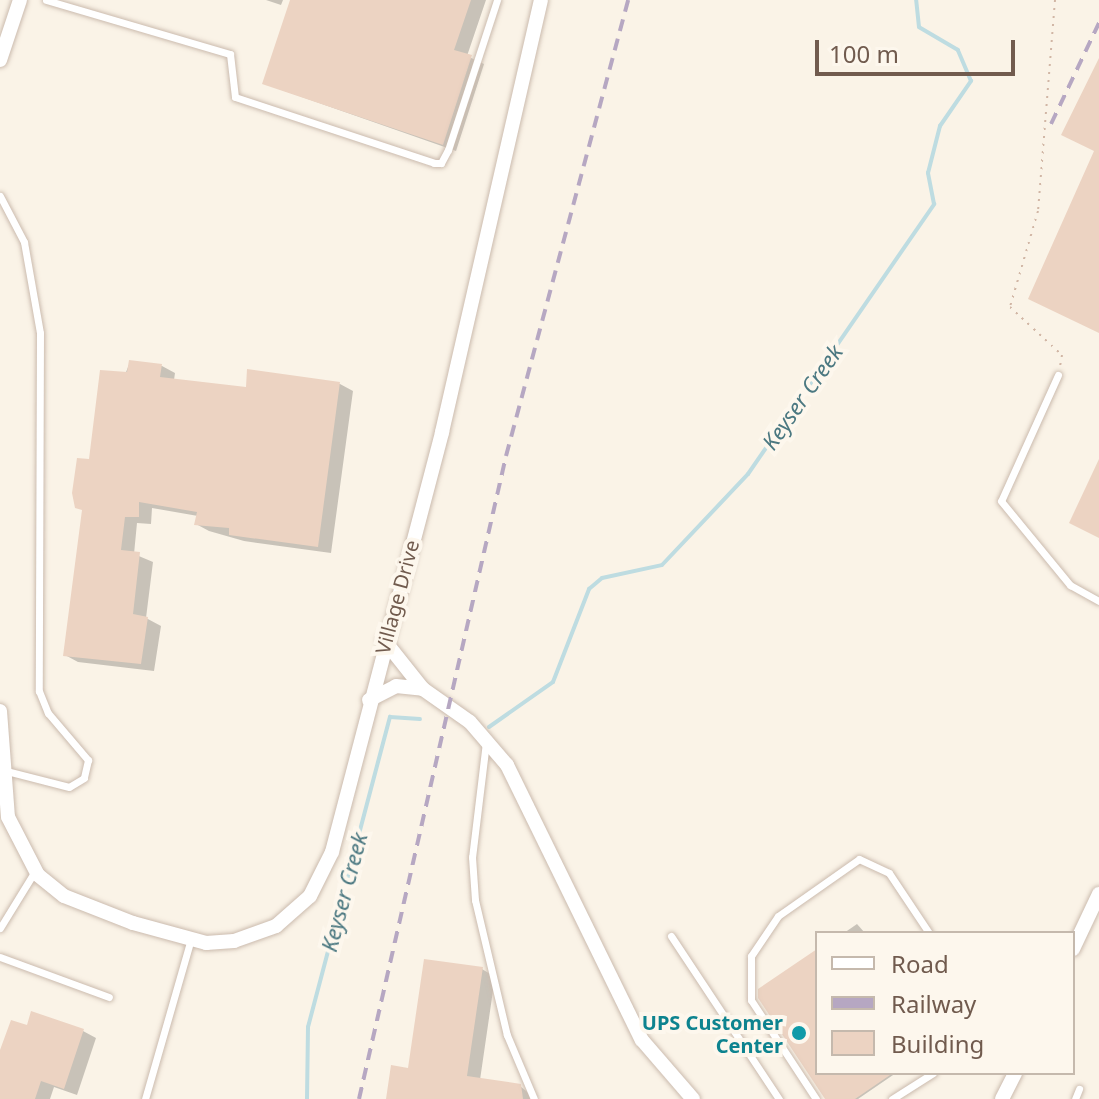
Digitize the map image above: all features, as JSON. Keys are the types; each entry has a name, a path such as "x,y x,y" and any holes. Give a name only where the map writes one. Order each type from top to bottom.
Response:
{"street":[{"path":"0,60 20,0"},
{"name":"Village Drive","path":"36,873 64,896 206,943 251,935 276,926 310,896 332,852 384,640 442,432 541,0"},
{"path":"384,640 423,689 470,722 507,765 642,1040 693,1099"},
{"path":"369,700 396,686 423,689"},
{"path":"0,711 8,817 36,873"},
{"path":"1075,945 1099,894"},
{"path":"1002,1099 1014,1075"}],"lane":[{"path":"46,0 66,3 230,54 235,97 434,163 441,163 448,150 497,0"},
{"path":"0,196 24,242 40,333 39,691 48,713 88,760 84,778 69,787 4,771"},
{"path":"1058,375 1001,501 1070,585 1099,601"},
{"path":"485,740 472,857 475,900 507,1035 534,1099"},
{"path":"816,1099 751,1000 751,956 778,916 859,859 889,873 928,931"},
{"path":"0,928 36,873"},
{"path":"671,936 779,1099"},
{"path":"145,1099 191,939"},
{"path":"0,957 109,997"},
{"path":"892,1099 930,1075"},
{"path":"1075,1099 1079,1089"}],"path":[{"path":"1055,0 1038,211 1010,307 1062,355 1058,375"}],"building":[{"path":"290,0 471,0 454,50 472,55 443,145 262,84"},
{"path":"1099,58 1099,333 1028,299 1094,151 1061,135"},
{"path":"129,360 162,364 160,377 246,387 247,369 340,382 318,547 229,535 229,528 194,525 197,512 139,502 139,517 125,517 121,550 140,552 133,614 148,617 141,664 63,656 82,510 75,508 72,493 77,458 89,459 100,370 127,372"},
{"path":"1099,459 1099,538 1069,523"},
{"name":"UPS Customer Center","path":"815,950 815,1075 890,1075 855,1099 825,1099 758,998 758,989"},
{"path":"424,959 483,967 467,1076 521,1084 523,1099 386,1099 391,1065 408,1068"},
{"path":"31,1011 84,1029 64,1089 41,1081 35,1099 0,1099 0,1050 11,1020 27,1025"}],"waterway":[{"name":"Keyser Creek","path":"489,727 553,682 589,589 602,578 662,565 748,474 934,204 928,173 940,126 971,81 958,50 919,27 916,0"},
{"name":"Keyser Creek","path":"307,1099 308,1027 390,717 420,719"}],"railway":[{"path":"359,1099 506,456 628,0"},
{"path":"1051,124 1099,23"}],"place":[{"name":"UPS Customer Center","path":"799,1033"}]}
